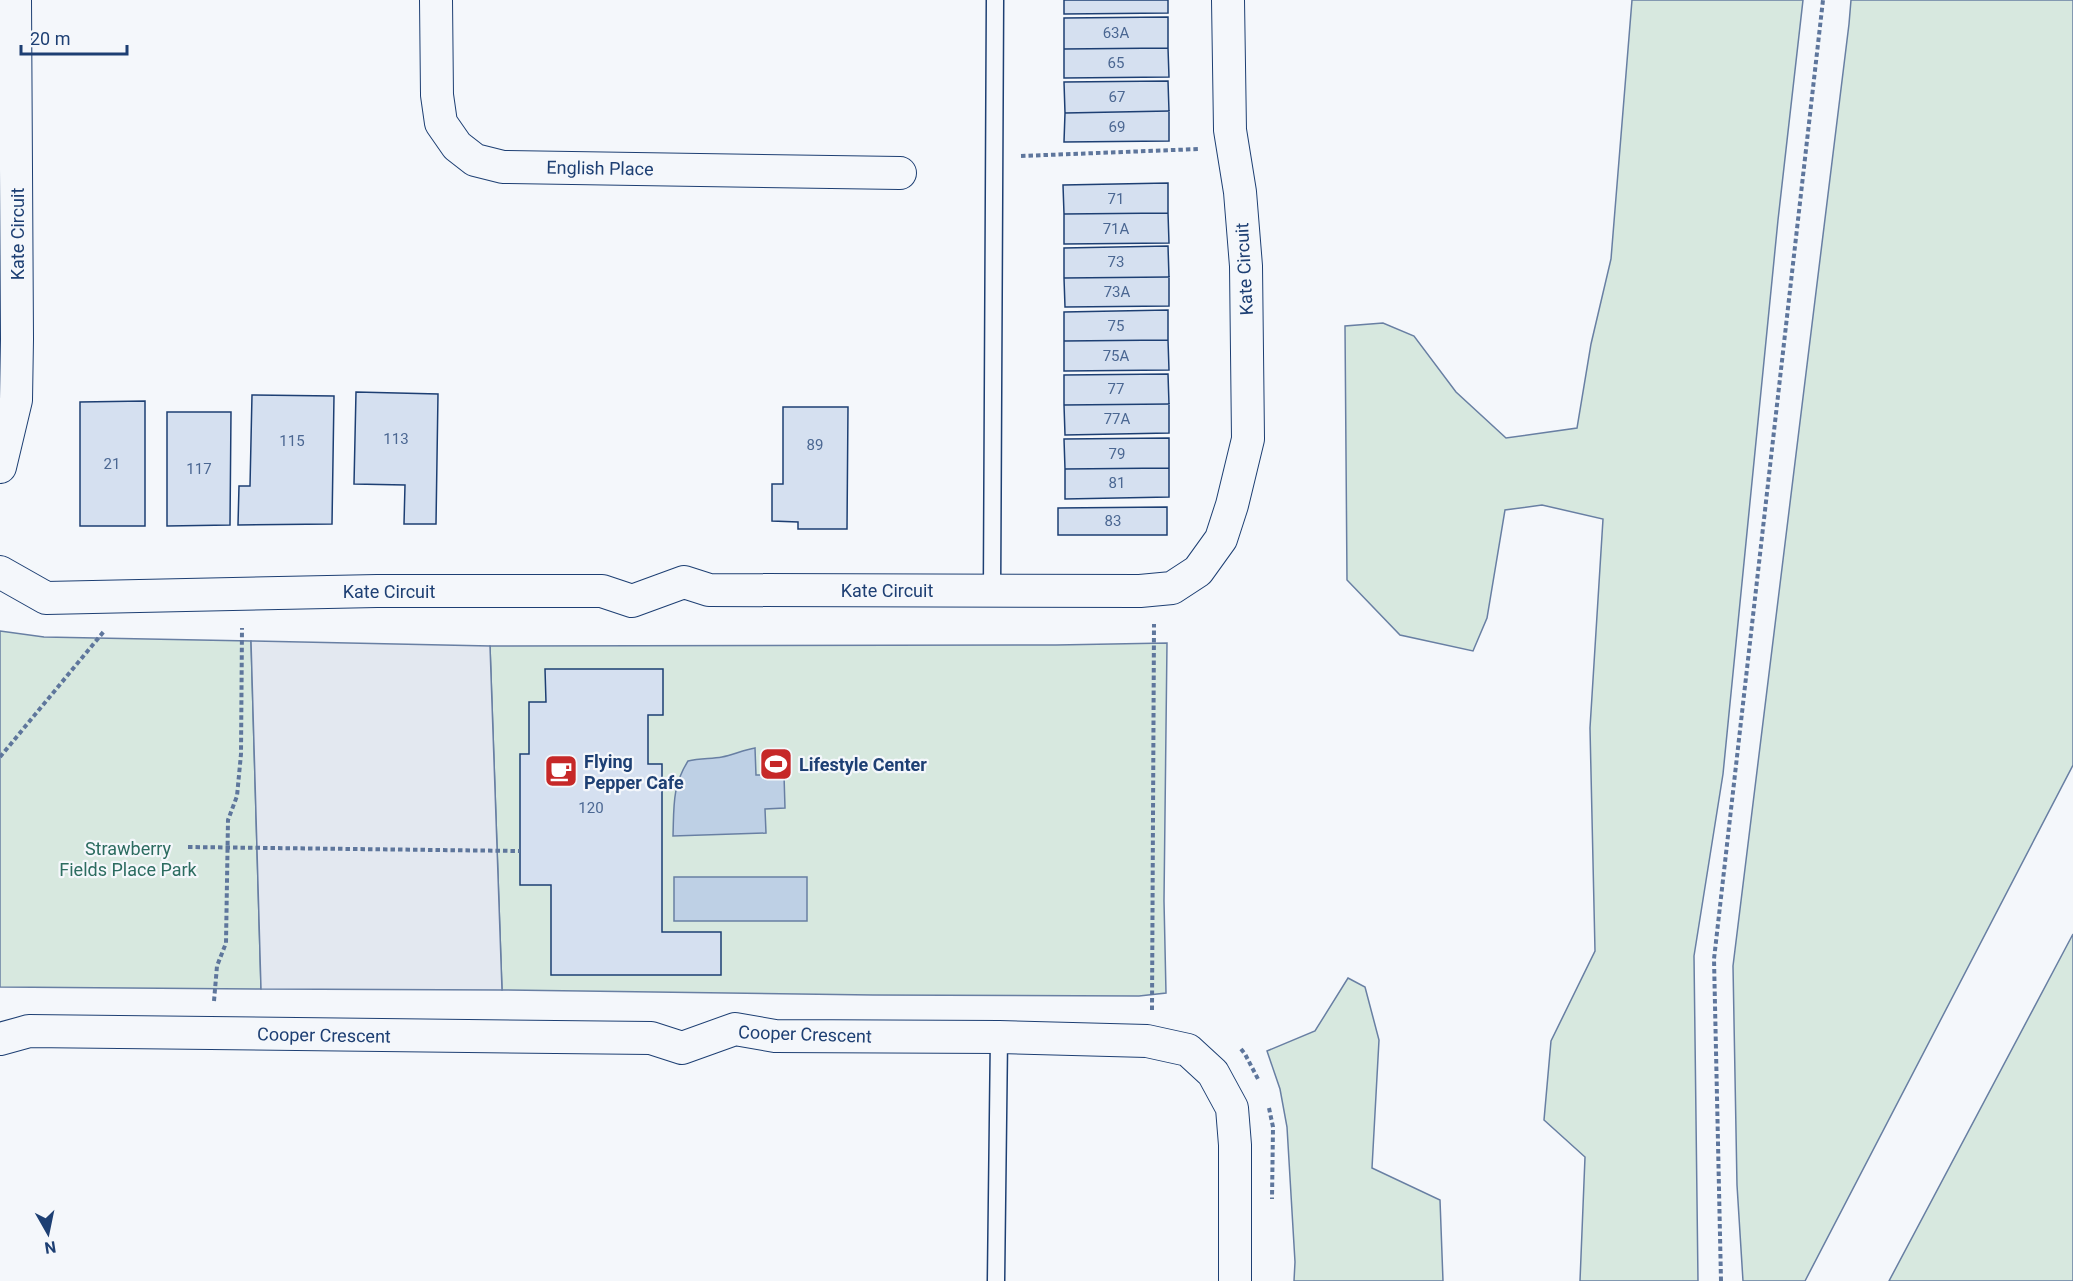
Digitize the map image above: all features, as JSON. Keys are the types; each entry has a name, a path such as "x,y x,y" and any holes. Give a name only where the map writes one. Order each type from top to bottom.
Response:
{"street":[{"name":"Kate Circuit","path":"0,466 16,400 18,339 15,0"},
{"name":"English Place","path":"436,0 438,95 441,123 457,146 475,160 503,167 900,173"},
{"name":"Kate Circuit","path":"0,572 46,598 377,591 602,591 633,602 684,582 710,590 1140,591 1172,588 1198,571 1221,538 1232,505 1248,439 1246,266 1230,110 1228,0"},
{"name":"Cooper Crescent","path":"0,1039 29,1031 651,1038 682,1048 735,1029 775,1036 999,1037 1147,1041 1188,1050 1213,1073 1232,1108 1235,1145 1235,1281"}],"lane":[{"path":"992,591 994,0"},
{"path":"996,1281 999,1037"}],"path":[{"path":"1721,1281 1714,959 1823,0"},
{"path":"994,157 1233,148"},
{"path":"1152,1010 1154,623"},
{"path":"214,1001 217,966 226,942 228,820 237,796 241,754 242,624"},
{"path":"0,757 109,625"},
{"path":"188,847 520,851"}],"green space":[{"path":"1632,0 1803,0 1778,220 1723,774 1694,956 1698,1281 1580,1281 1585,1157 1544,1120 1551,1041 1595,951 1590,728 1603,519 1542,505 1505,510 1487,618 1473,651 1400,635 1347,580 1345,326 1383,323 1414,336 1456,392 1506,438 1577,428 1591,344 1611,259"},
{"path":"1851,0 2073,0 2073,765 1805,1281 1743,1281 1737,1185 1733,966"},
{"name":"Strawberry Fields Place Park","path":"0,631 44,637 251,641 261,989 0,987"},
{"name":"Lifestyle Center","path":"1167,643 1164,901 1166,993 1139,996 873,995 502,990 490,646"},
{"path":"2073,934 2073,1281 1889,1281"},
{"path":"1348,978 1365,987 1379,1040 1372,1168 1440,1200 1443,1281 1294,1281 1295,1262 1287,1127 1280,1089 1267,1051 1315,1031"}],"shaded area":[{"path":"251,641 490,646 502,990 261,989"}],"water":[{"path":"755,748 756,775 784,775 785,808 765,809 766,833 673,836 676,788 688,761 722,757"},
{"path":"674,877 807,877 807,921 674,921"}],"building":[{"path":"1064,0 1168,0 1168,13 1064,14"},
{"path":"1168,17 1168,48 1064,49 1064,18"},
{"path":"1168,48 1169,77 1064,78 1064,49"},
{"path":"1168,81 1169,111 1065,113 1064,82"},
{"path":"1169,111 1169,141 1064,142 1065,113"},
{"path":"1168,183 1168,213 1064,214 1063,185"},
{"path":"1168,213 1169,243 1064,244 1064,214"},
{"path":"1168,246 1169,277 1064,278 1064,248"},
{"path":"1169,277 1169,306 1065,307 1064,278"},
{"path":"1168,310 1168,340 1064,341 1064,312"},
{"path":"1168,340 1169,370 1064,371 1064,341"},
{"path":"1168,374 1169,404 1064,405 1064,375"},
{"path":"356,392 438,394 436,524 404,524 405,485 354,484"},
{"path":"252,395 334,396 332,524 238,525 239,486 250,486"},
{"path":"145,401 145,526 80,526 80,402"},
{"path":"1169,404 1169,433 1065,435 1064,405"},
{"path":"783,407 848,407 847,529 798,529 798,522 772,521 772,484 783,484"},
{"path":"167,412 231,412 230,525 167,526"},
{"path":"1169,438 1169,468 1065,469 1064,439"},
{"path":"1169,468 1169,497 1065,499 1065,469"},
{"path":"1167,507 1167,535 1058,535 1058,508"},
{"path":"545,669 663,669 663,715 648,715 648,764 662,764 662,932 721,932 721,975 551,975 551,885 520,885 520,754 529,754 529,702 546,702"}],"place":[{"name":"Lifestyle Center","path":"776,764"},
{"name":"Flying Pepper Cafe","path":"561,771"}]}
